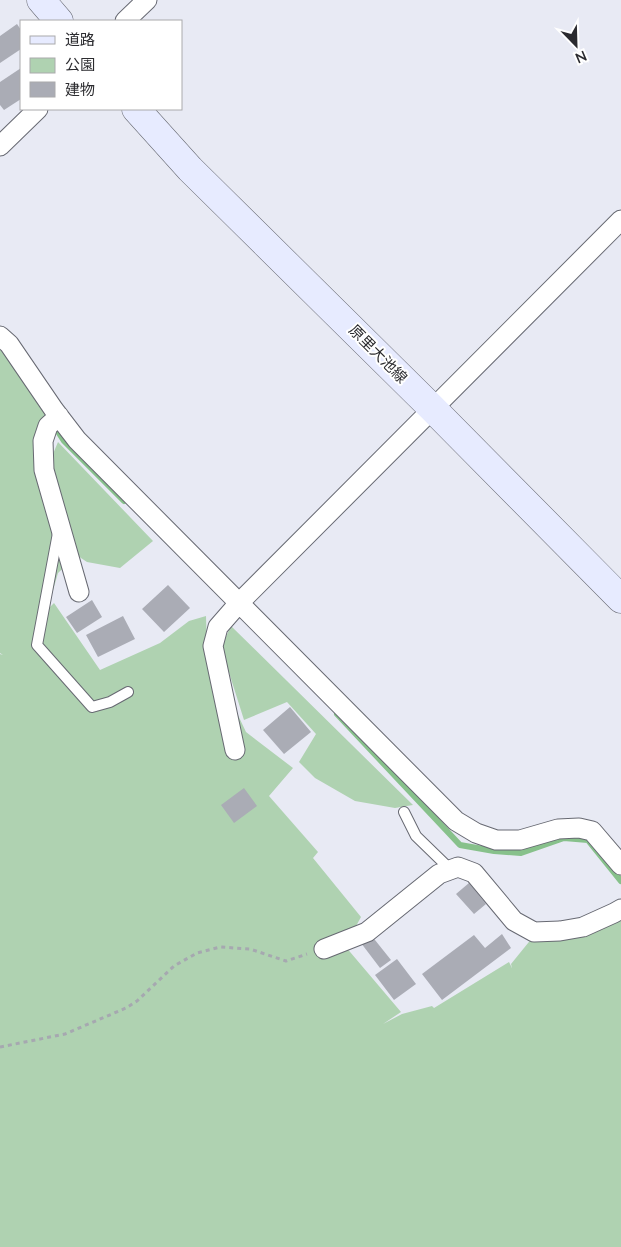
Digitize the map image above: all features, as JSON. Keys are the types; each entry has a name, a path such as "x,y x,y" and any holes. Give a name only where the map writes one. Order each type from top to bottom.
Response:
{"main road":[{"path":"41,0 58,20"},
{"name":"原里大池線","path":"137,110 190,169 432,408 621,599"}],"street":[{"path":"126,20 147,0"},
{"path":"0,146 37,110"},
{"path":"235,750 214,646 218,627 239,603 432,408 621,220"},
{"path":"0,336 9,344 77,440 456,821 476,833 496,840 520,840 558,829 579,828 592,831 621,865"},
{"path":"59,416 48,426 43,441 44,470 79,592"},
{"path":"324,949 367,932 439,874 458,867 474,873 514,921 534,932 560,931 583,927 621,909"}],"lane":[{"path":"60,525 37,645 92,706 110,702 128,692"},
{"path":"404,812 416,836 451,870"}],"path":[{"path":"0,1047 65,1034 126,1008 137,1001 174,966 197,953 220,947 250,949 286,961 324,949"}],"green space":[{"path":"0,336 52,416 43,441 70,562 58,573 49,604 36,621 54,603 100,670 160,643 189,621 206,616 207,650 246,732 293,768 269,796 318,852 313,858 361,917 345,946 401,1012 383,1024 402,1014 432,1006 434,1008 509,962 512,968 511,964 537,932 621,914 621,1247 0,1247 0,654 3,655 0,653"},
{"path":"58,442 153,541 120,568 87,562 75,554 50,461"},
{"path":"231,626 413,805 395,808 355,801 315,778 299,762 316,734 287,702 244,720 221,647"}],"building":[{"path":"17,24 20,28 20,50 0,63 0,36"},
{"path":"20,69 20,100 4,110 0,105 0,82"},
{"path":"168,585 190,608 164,632 142,609"},
{"path":"92,600 102,617 77,633 66,617"},
{"path":"123,616 135,639 98,657 86,635"},
{"path":"290,707 311,732 284,754 263,730"},
{"path":"244,788 257,806 234,823 221,805"},
{"path":"469,883 486,904 474,914 456,894"},
{"path":"502,934 511,948 442,1000 422,974 474,935 485,948"},
{"path":"371,935 391,960 380,968 361,943"},
{"path":"397,959 416,984 394,1000 375,975"}],"waterway":[{"path":"57,430 64,441 124,501"},
{"path":"337,714 460,845 494,851 521,853 564,838 588,840 621,881"}]}
